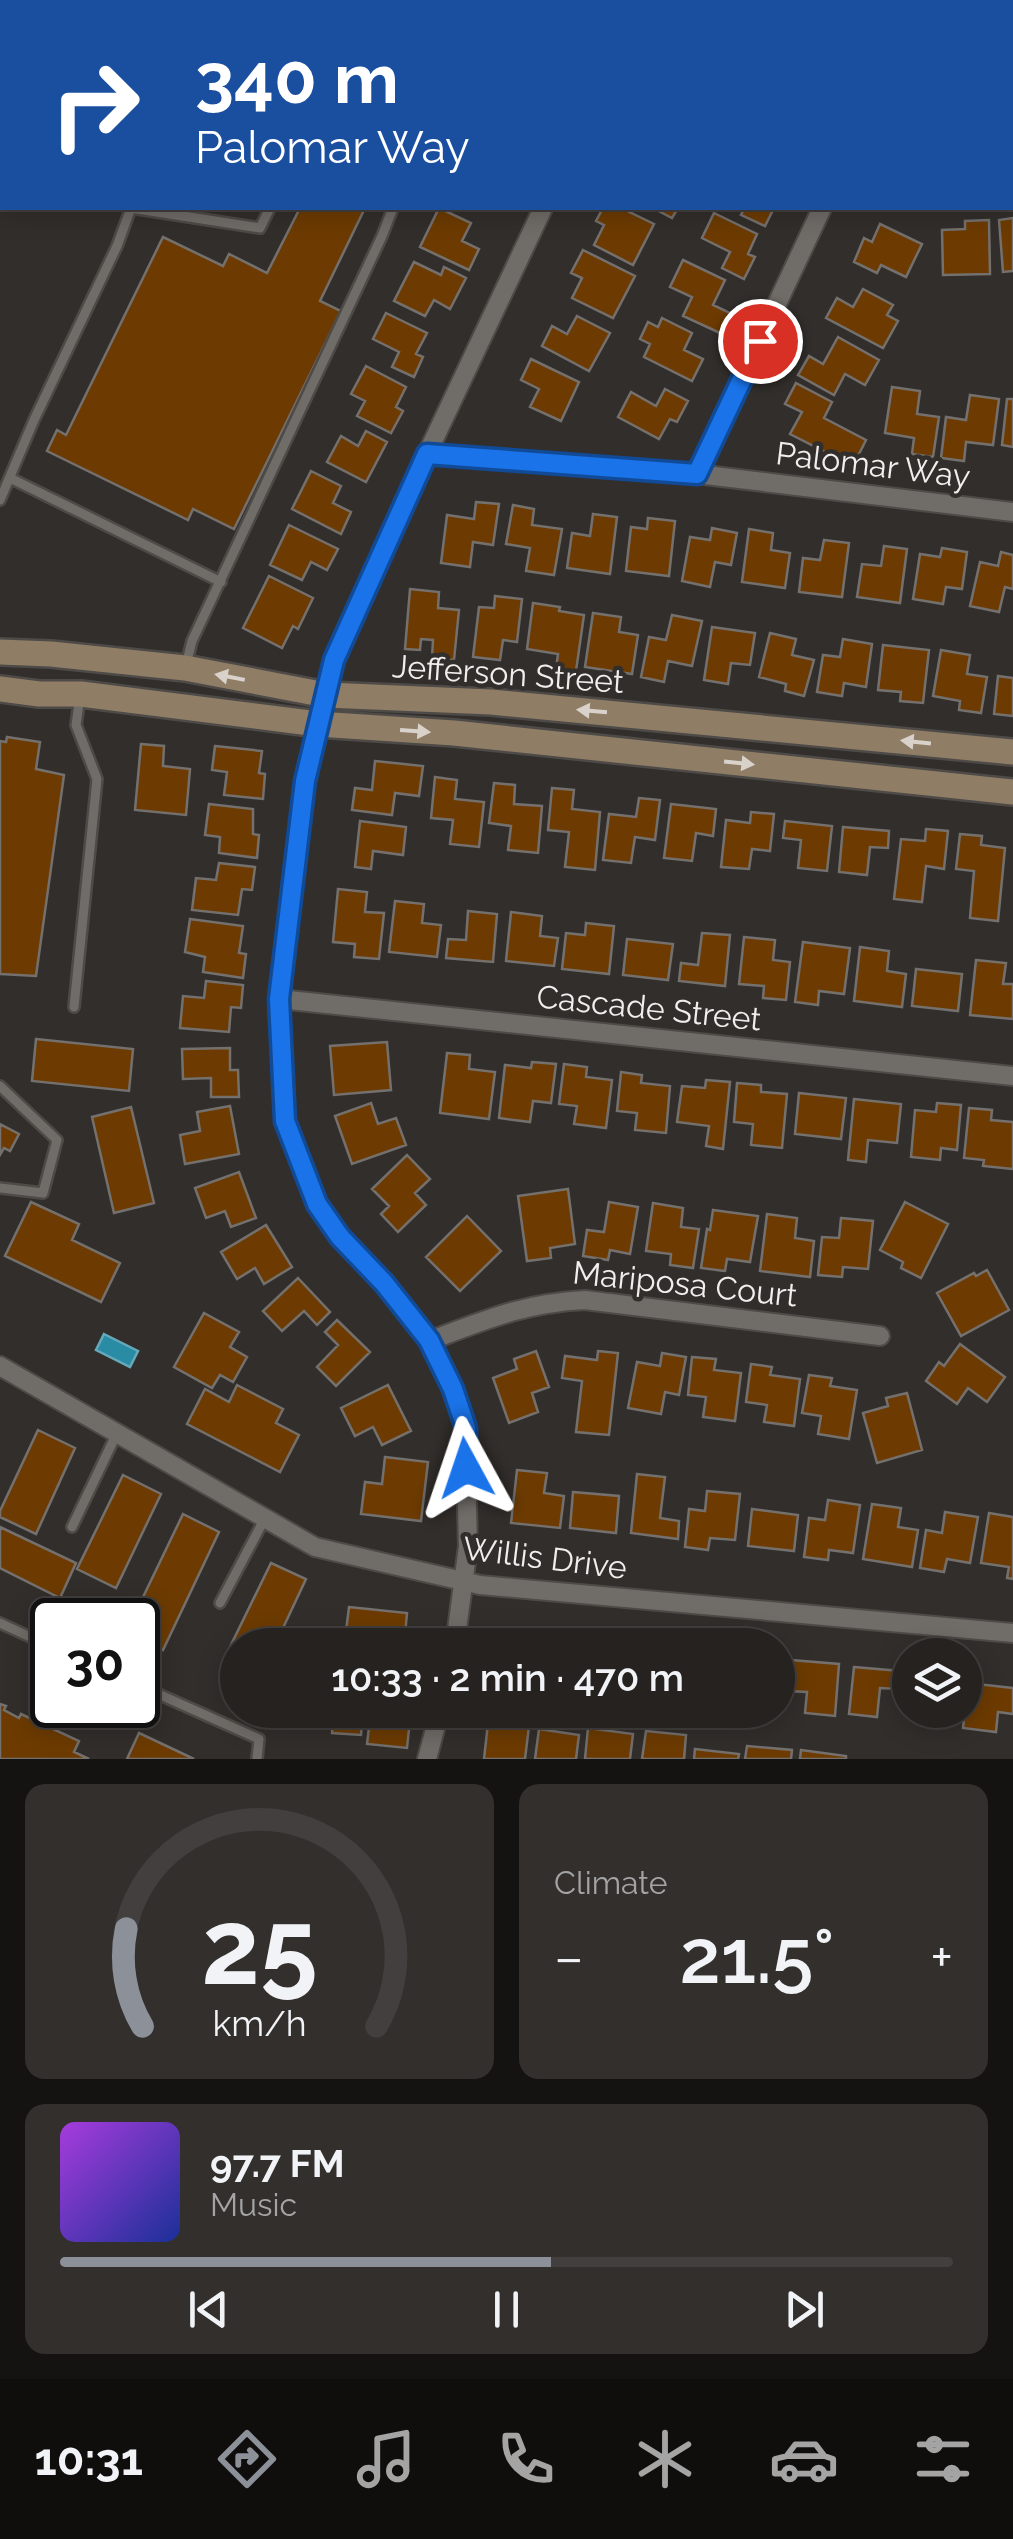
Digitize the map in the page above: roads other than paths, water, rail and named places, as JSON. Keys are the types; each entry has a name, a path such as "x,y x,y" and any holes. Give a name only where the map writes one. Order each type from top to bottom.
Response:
{"main road":[{"name":"Jefferson Street","path":"0,652 185,668 326,694 492,702 1013,752"},
{"name":"Jefferson Street","path":"0,689 81,694 318,724 454,734 1013,792"}],"street":[{"path":"457,1628 468,1546 466,1428 453,1389 429,1340 384,1283 340,1237 317,1204 285,1121 279,999 305,781 334,660 543,210"},
{"path":"697,474 821,210"},
{"name":"Palomar Way","path":"427,454 697,474 1013,512"},
{"name":"Cascade Street","path":"279,999 1013,1076"},
{"name":"Mariposa Court","path":"429,1340 515,1309 584,1300 880,1336"},
{"name":"Willis Drive","path":"0,1366 315,1547 480,1585 1013,1633"},
{"path":"428,1759 436,1728"}],"lane":[{"path":"0,500 130,210"},
{"path":"144,210 260,228 269,210"},
{"path":"185,668 192,641 392,210"},
{"path":"10,478 221,582"},
{"path":"74,1008 97,779 76,725 81,694"},
{"path":"0,1086 57,1140 43,1193 0,1188"},
{"path":"72,1527 117,1433"},
{"path":"220,1603 265,1518"},
{"path":"0,1623 30,1637"},
{"path":"160,1695 259,1739 257,1759"}],"water":[{"path":"104,1334 138,1351 130,1367 96,1350"}]}
